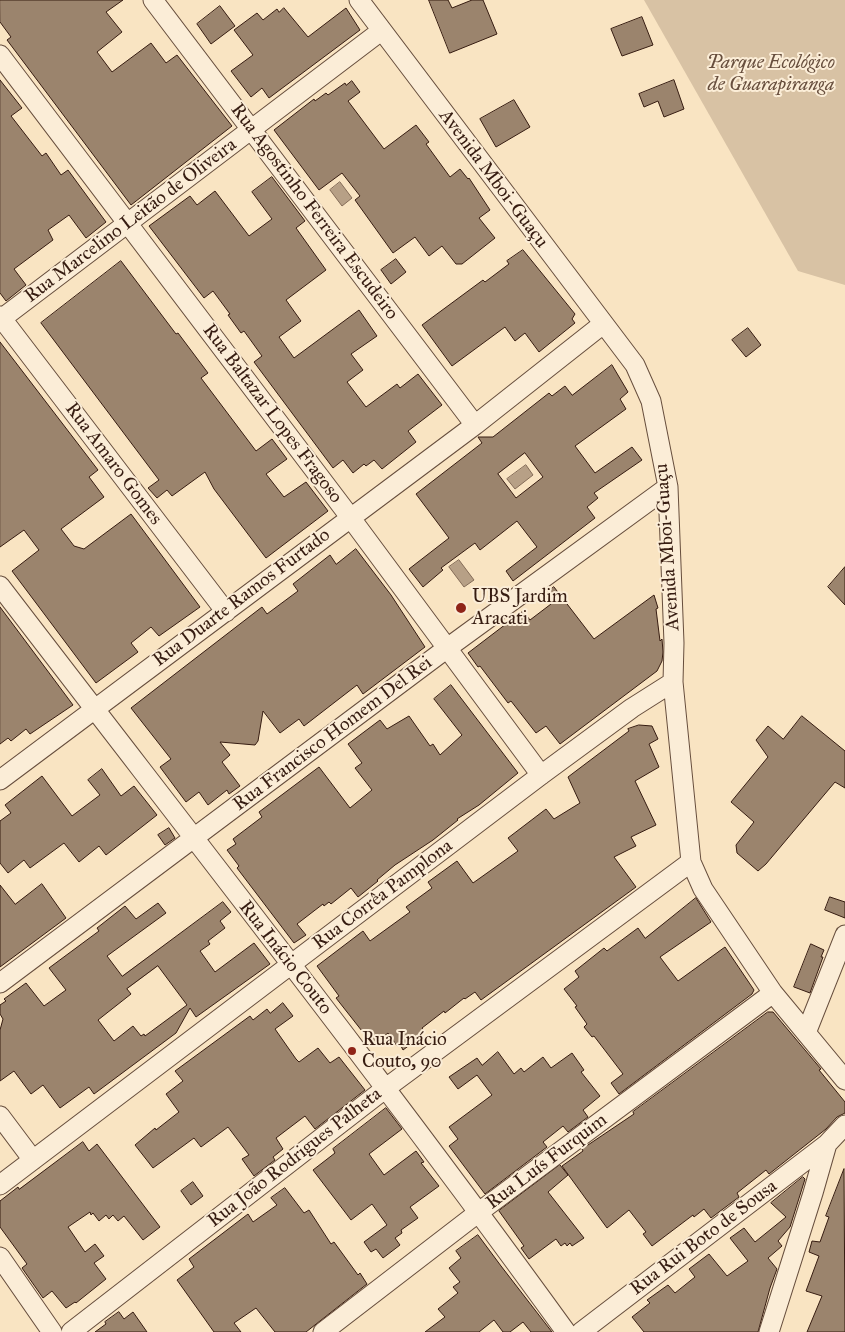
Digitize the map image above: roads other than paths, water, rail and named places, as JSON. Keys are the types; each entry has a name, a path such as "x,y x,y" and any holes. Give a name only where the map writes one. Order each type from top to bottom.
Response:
{"street":[{"name":"Rua Agostinho Ferreira Escudeiro","path":"154,0 475,425"},
{"name":"Avenida Mboi-Guaçu","path":"359,0 635,365 651,401 668,487 674,643 673,682 691,862 703,889 773,993 845,1080"},
{"name":"Rua Marcelino Leitão de Oliveira","path":"0,318 381,31"},
{"name":"Rua Baltazar Lopes Fragoso","path":"0,54 350,517 541,775"},
{"name":"Rua Amaro Gomes","path":"0,318 226,612"},
{"name":"Rua Duarte Ramos Furtado","path":"0,780 475,425 603,324"},
{"name":"Rua Francisco Homem Del Rei","path":"0,983 194,840 446,649 668,487"},
{"name":"Rua Inácio Couto","path":"0,586 386,1088 566,1332"},
{"name":"Rua Corrêa Pamplona","path":"0,1185 541,775 632,708 673,682"},
{"name":"Rua João Rodrigues Palheta","path":"70,1332 386,1088 691,862"},
{"path":"806,1033 845,935"},
{"name":"Rua Luís Furquim","path":"323,1332 479,1212 773,993"},
{"path":"0,1116 33,1160"},
{"name":"Rua Rui Boto de Sousa","path":"581,1332 827,1144 845,1125"},
{"path":"769,1332 827,1144"},
{"path":"0,1257 52,1332"}],"place":[{"name":"UBS Jardim Aracati","path":"461,608"},
{"name":"Rua Inácio Couto, 90","path":"352,1051"}],"park label":[{"name":"Parque Ecológico de Guarapiranga","path":"771,74"}]}
